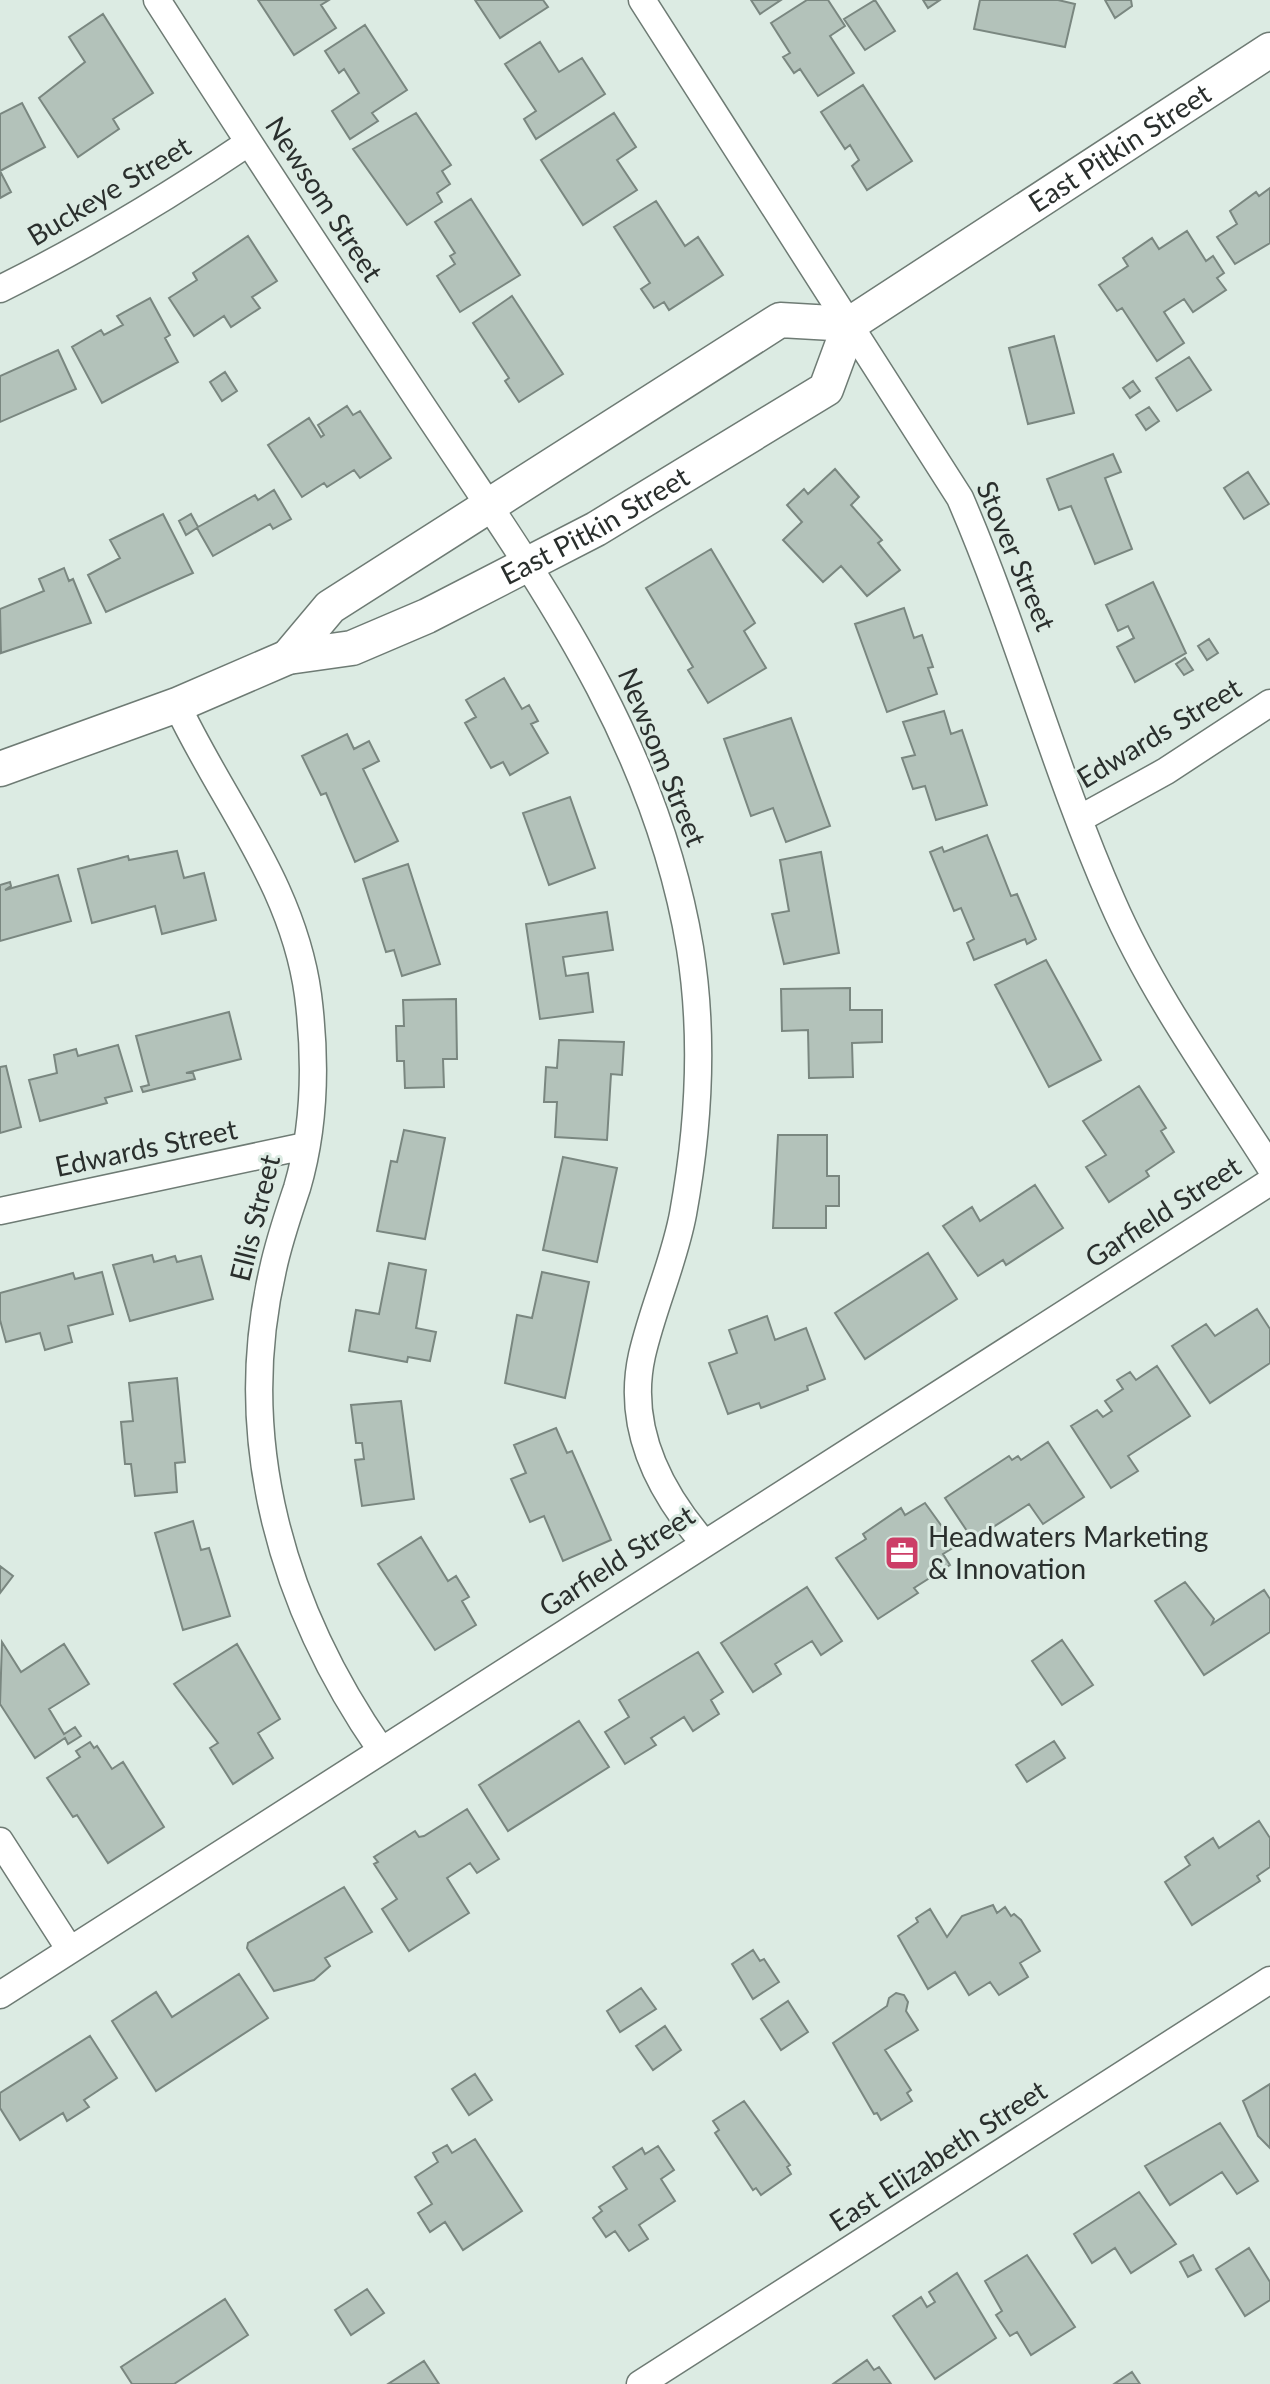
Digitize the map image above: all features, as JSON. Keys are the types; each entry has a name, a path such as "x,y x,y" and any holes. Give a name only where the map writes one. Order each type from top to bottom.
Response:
{"street":[{"name":"Newsom Street","path":"157,0 248,143 528,564 592,668 621,724 664,836 690,950 698,1014 699,1079 693,1157 682,1220 641,1358 638,1393 645,1448 661,1487 704,1543"},
{"name":"Stover Street","path":"642,0 960,498 995,579 1081,818 1134,948 1270,1167"},
{"name":"East Pitkin Street","path":"288,657 330,607 780,320 850,324 1270,50"},
{"name":"Buckeye Street","path":"0,289 66,257 159,203 248,143"},
{"name":"East Pitkin Street","path":"0,769 177,705 288,657 352,648 427,616 596,529 826,389 850,324"},
{"name":"Edwards Street","path":"1081,818 1166,771 1270,703"},
{"name":"Ellis Street","path":"177,705 203,760 260,852 293,925 308,994 312,1087 305,1146 272,1270 262,1331 260,1393 266,1475 277,1535 299,1604 350,1705 381,1750"},
{"name":"Edwards Street","path":"0,1211 305,1146"},
{"name":"Garfield Street","path":"0,1995 1270,1182"},
{"path":"0,1841 70,1950"},
{"name":"East Elizabeth Street","path":"640,2384 1270,1980"}],"building":[{"path":"258,0 329,0 321,5 336,28 294,55"},
{"path":"475,0 543,0 548,7 500,38"},
{"path":"751,0 781,0 760,14"},
{"path":"807,0 828,0 845,26 830,36 854,73 818,96 800,69 794,73 783,57 790,53 771,23"},
{"path":"875,0 895,31 865,50 844,19"},
{"path":"923,0 940,0 928,8"},
{"path":"980,0 1058,0 1075,4 1065,47 974,29"},
{"path":"1105,0 1131,0 1132,6 1115,18"},
{"path":"103,14 153,93 113,119 119,129 78,157 39,98 85,62 69,37"},
{"path":"365,25 407,90 372,113 378,121 350,139 332,111 359,93 344,69 339,73 325,51"},
{"path":"540,42 559,72 582,58 605,94 536,139 524,119 536,111 505,64"},
{"path":"863,85 912,161 867,190 852,166 859,160 850,145 845,149 821,112"},
{"path":"22,103 45,147 0,171 0,114"},
{"path":"416,113 451,165 442,171 450,184 437,193 442,202 407,225 353,149"},
{"path":"614,113 636,147 617,160 637,190 583,225 541,160"},
{"path":"0,171 11,192 0,198"},
{"path":"1270,188 1270,243 1235,264 1217,237 1237,224 1230,211 1256,192 1259,196"},
{"path":"471,199 520,275 460,312 437,276 455,264 450,256 455,253 435,222"},
{"path":"656,201 685,246 698,237 723,275 669,310 664,302 654,308 641,289 650,283 614,227"},
{"path":"1187,231 1206,261 1213,256 1224,273 1217,278 1226,290 1193,312 1184,299 1164,312 1184,343 1157,361 1122,308 1117,311 1099,285 1128,266 1123,258 1152,238 1159,249"},
{"path":"248,236 277,281 252,297 260,308 231,327 224,316 194,336 169,298 197,280 193,273"},
{"path":"512,296 563,374 519,402 505,381 509,378 473,323"},
{"path":"150,298 170,335 165,338 178,362 102,403 72,347 101,330 104,335 123,325 117,316"},
{"path":"1054,336 1074,413 1028,424 1009,348"},
{"path":"58,350 76,389 0,422 0,376"},
{"path":"1189,357 1211,390 1177,411 1156,378"},
{"path":"225,372 237,391 222,401 210,382"},
{"path":"1133,381 1140,391 1130,398 1123,388"},
{"path":"347,406 353,415 360,411 391,458 360,478 354,470 327,487 324,483 302,497 268,445 309,418 321,437 324,435 318,425"},
{"path":"1149,407 1159,421 1146,430 1136,415"},
{"path":"1113,454 1121,472 1105,478 1132,549 1095,564 1071,506 1059,510 1047,479"},
{"path":"835,469 859,497 851,505 882,540 878,543 900,570 867,596 841,566 823,582 783,540 802,522 787,505 804,489 808,494"},
{"path":"1248,472 1269,504 1244,519 1224,488"},
{"path":"274,490 291,519 273,529 270,524 213,556 197,528 186,535 179,521 191,514 198,527 255,495 258,500"},
{"path":"163,514 193,573 106,612 88,575 120,558 110,540"},
{"path":"711,549 755,623 744,631 766,668 708,703 688,670 693,667 646,588"},
{"path":"64,568 69,581 73,579 91,623 1,653 0,609 44,591 39,579"},
{"path":"1153,582 1186,653 1135,682 1117,647 1134,638 1128,626 1118,631 1106,605"},
{"path":"904,608 914,638 922,635 933,667 928,668 937,694 887,712 855,624"},
{"path":"1209,639 1218,653 1207,660 1198,646"},
{"path":"1185,658 1193,670 1184,675 1176,664"},
{"path":"504,678 522,709 529,705 538,721 531,724 548,753 510,775 503,762 491,768 465,723 476,717 466,700"},
{"path":"944,711 951,734 962,730 987,805 936,820 925,786 913,789 902,758 915,755 903,722"},
{"path":"791,718 830,826 786,842 773,808 751,816 724,739"},
{"path":"347,734 354,749 369,741 379,761 363,769 398,841 355,862 326,793 321,795 302,756"},
{"path":"570,797 595,868 549,885 523,813"},
{"path":"987,835 1011,896 1017,894 1036,939 1027,944 1025,939 974,960 967,943 974,939 961,908 954,911 930,852 942,847 944,852"},
{"path":"177,851 184,878 204,873 216,920 162,934 155,906 92,923 78,869 128,856 129,860"},
{"path":"821,852 839,953 784,964 772,914 789,911 780,860"},
{"path":"408,864 440,964 402,976 394,950 386,952 363,879"},
{"path":"58,875 71,921 0,941 0,885 10,882 11,886 5,890"},
{"path":"607,912 613,950 563,957 566,976 588,973 593,1012 540,1019 526,924"},
{"path":"1046,960 1101,1060 1049,1087 995,985"},
{"path":"850,988 850,1010 882,1010 882,1042 852,1043 853,1077 809,1078 808,1030 782,1031 781,989"},
{"path":"456,999 457,1059 443,1059 444,1087 405,1088 404,1061 397,1061 396,1026 404,1026 403,1000"},
{"path":"229,1012 241,1059 186,1073 193,1073 195,1079 143,1092 141,1087 149,1085 136,1036"},
{"path":"559,1040 624,1042 622,1075 611,1074 607,1140 555,1137 557,1102 544,1102 546,1067 557,1068"},
{"path":"118,1045 132,1091 105,1098 107,1103 40,1121 29,1080 57,1073 54,1055 76,1049 78,1056"},
{"path":"6,1066 21,1127 0,1133 0,1067"},
{"path":"1139,1086 1166,1128 1161,1131 1174,1152 1146,1171 1149,1176 1109,1202 1086,1167 1106,1155 1083,1121"},
{"path":"404,1130 445,1138 425,1239 377,1231 391,1161 397,1162"},
{"path":"778,1135 827,1135 827,1176 839,1176 839,1206 826,1206 826,1228 773,1228"},
{"path":"563,1157 617,1168 597,1262 543,1250"},
{"path":"1035,1185 1063,1228 1006,1265 1003,1260 978,1276 943,1226 972,1207 980,1221"},
{"path":"928,1253 957,1299 865,1359 835,1313"},
{"path":"152,1255 154,1262 175,1256 177,1262 201,1256 213,1299 130,1321 113,1265"},
{"path":"389,1263 426,1270 416,1328 436,1332 430,1361 408,1357 407,1362 349,1351 356,1310 379,1314"},
{"path":"102,1272 113,1314 68,1326 72,1342 45,1350 40,1333 6,1342 0,1320 0,1293 73,1273 75,1279"},
{"path":"542,1272 589,1282 565,1398 505,1383 517,1315 532,1318"},
{"path":"1257,1309 1270,1329 1270,1363 1210,1403 1172,1346 1206,1324 1215,1336"},
{"path":"767,1316 775,1340 806,1328 825,1379 807,1386 808,1390 761,1408 759,1403 728,1414 709,1363 737,1353 729,1330"},
{"path":"1157,1366 1190,1416 1128,1456 1138,1471 1111,1488 1071,1426 1097,1410 1103,1417 1112,1411 1105,1401 1123,1389 1117,1380 1130,1372 1136,1380"},
{"path":"177,1378 185,1462 175,1463 177,1492 135,1496 131,1464 125,1464 121,1422 133,1421 129,1383"},
{"path":"401,1401 414,1499 362,1506 355,1460 364,1459 362,1443 356,1443 351,1405"},
{"path":"556,1428 567,1453 572,1451 611,1540 563,1561 544,1516 530,1522 511,1479 526,1473 514,1445"},
{"path":"1048,1442 1084,1497 1043,1524 1029,1504 973,1540 945,1498 1009,1456 1012,1460 1018,1456 1021,1460"},
{"path":"925,1503 956,1546 943,1554 950,1565 914,1588 918,1593 878,1619 836,1558 866,1539 863,1534 901,1508 905,1515"},
{"path":"193,1521 201,1550 209,1548 230,1616 183,1630 155,1533"},
{"path":"421,1537 448,1581 456,1576 469,1597 462,1601 476,1625 435,1650 378,1564"},
{"path":"0,1566 13,1576 0,1593"},
{"path":"1185,1582 1214,1619 1212,1624 1264,1590 1270,1599 1270,1632 1204,1675 1155,1601"},
{"path":"807,1587 842,1641 821,1655 812,1641 775,1664 781,1674 753,1692 721,1643"},
{"path":"1062,1640 1093,1685 1062,1705 1032,1661"},
{"path":"2,1642 21,1672 64,1644 89,1684 49,1709 64,1734 75,1727 81,1736 68,1744 65,1738 35,1758 0,1704"},
{"path":"237,1644 280,1719 258,1733 273,1758 233,1784 210,1748 218,1743 174,1684"},
{"path":"698,1652 723,1692 711,1700 719,1714 693,1731 684,1717 651,1738 656,1745 625,1764 605,1732 629,1717 619,1700"},
{"path":"579,1721 609,1767 508,1831 479,1785"},
{"path":"1054,1741 1065,1758 1027,1782 1016,1765"},
{"path":"90,1742 94,1748 97,1746 112,1769 123,1762 164,1827 108,1863 77,1815 73,1817 47,1778 80,1757 76,1751"},
{"path":"467,1809 499,1859 477,1873 470,1863 447,1878 469,1913 409,1951 382,1909 397,1899 374,1864 378,1862 374,1857 415,1831 419,1837 424,1836"},
{"path":"1259,1821 1270,1838 1270,1867 1257,1876 1260,1881 1192,1925 1165,1882 1190,1865 1185,1857 1213,1838 1219,1848"},
{"path":"344,1887 372,1932 325,1958 330,1966 314,1980 274,1991 247,1948 248,1943"},
{"path":"993,1905 997,1913 1005,1907 1011,1916 1014,1914 1021,1920 1040,1951 1020,1963 1028,1977 999,1995 990,1982 969,1995 955,1972 928,1989 898,1936 930,1909 947,1937 962,1916"},
{"path":"753,1950 760,1961 764,1959 779,1982 753,1999 732,1964"},
{"path":"239,1974 268,2018 156,2091 112,2021 156,1992 172,2017"},
{"path":"641,1988 656,2009 620,2032 607,2011"},
{"path":"896,1993 904,1995 908,2002 906,2011 918,2030 885,2050 911,2090 907,2093 912,2101 881,2120 877,2113 874,2114 833,2043 887,2006 889,1998"},
{"path":"788,2001 808,2032 781,2050 761,2019"},
{"path":"665,2026 681,2050 653,2070 636,2046"},
{"path":"90,2036 117,2078 84,2100 89,2107 67,2121 63,2113 20,2140 0,2108 0,2093"},
{"path":"475,2074 492,2100 469,2115 452,2089"},
{"path":"1270,2084 1270,2148 1258,2136 1243,2101"},
{"path":"744,2101 790,2165 787,2167 791,2174 761,2195 756,2188 753,2190 715,2133 719,2130 713,2121"},
{"path":"1220,2123 1258,2181 1237,2194 1222,2172 1170,2205 1145,2166"},
{"path":"475,2139 522,2211 463,2250 445,2222 430,2232 418,2213 432,2204 415,2177 438,2162 433,2153 447,2145 452,2153"},
{"path":"658,2146 674,2170 661,2179 675,2201 639,2225 648,2239 629,2251 615,2231 606,2237 593,2218 602,2211 599,2207 627,2189 613,2167 642,2148 645,2154"},
{"path":"1139,2192 1176,2244 1131,2273 1115,2248 1092,2263 1074,2234"},
{"path":"1249,2248 1270,2282 1270,2300 1245,2316 1216,2269"},
{"path":"1027,2255 1075,2327 1031,2355 1017,2332 1010,2336 996,2315 1002,2311 985,2281"},
{"path":"1193,2255 1201,2270 1188,2277 1180,2262"},
{"path":"957,2273 996,2338 935,2379 893,2316 921,2297 927,2307 935,2302 929,2292"},
{"path":"367,2289 384,2313 351,2335 335,2310"},
{"path":"225,2299 248,2335 174,2384 132,2384 121,2367"},
{"path":"867,2360 874,2370 879,2367 891,2384 833,2384"},
{"path":"424,2361 439,2384 388,2384"},
{"path":"1132,2372 1140,2384 1114,2384"}],"place":[{"name":"Headwaters Marketing & Innovation","path":"902,1553"}]}
